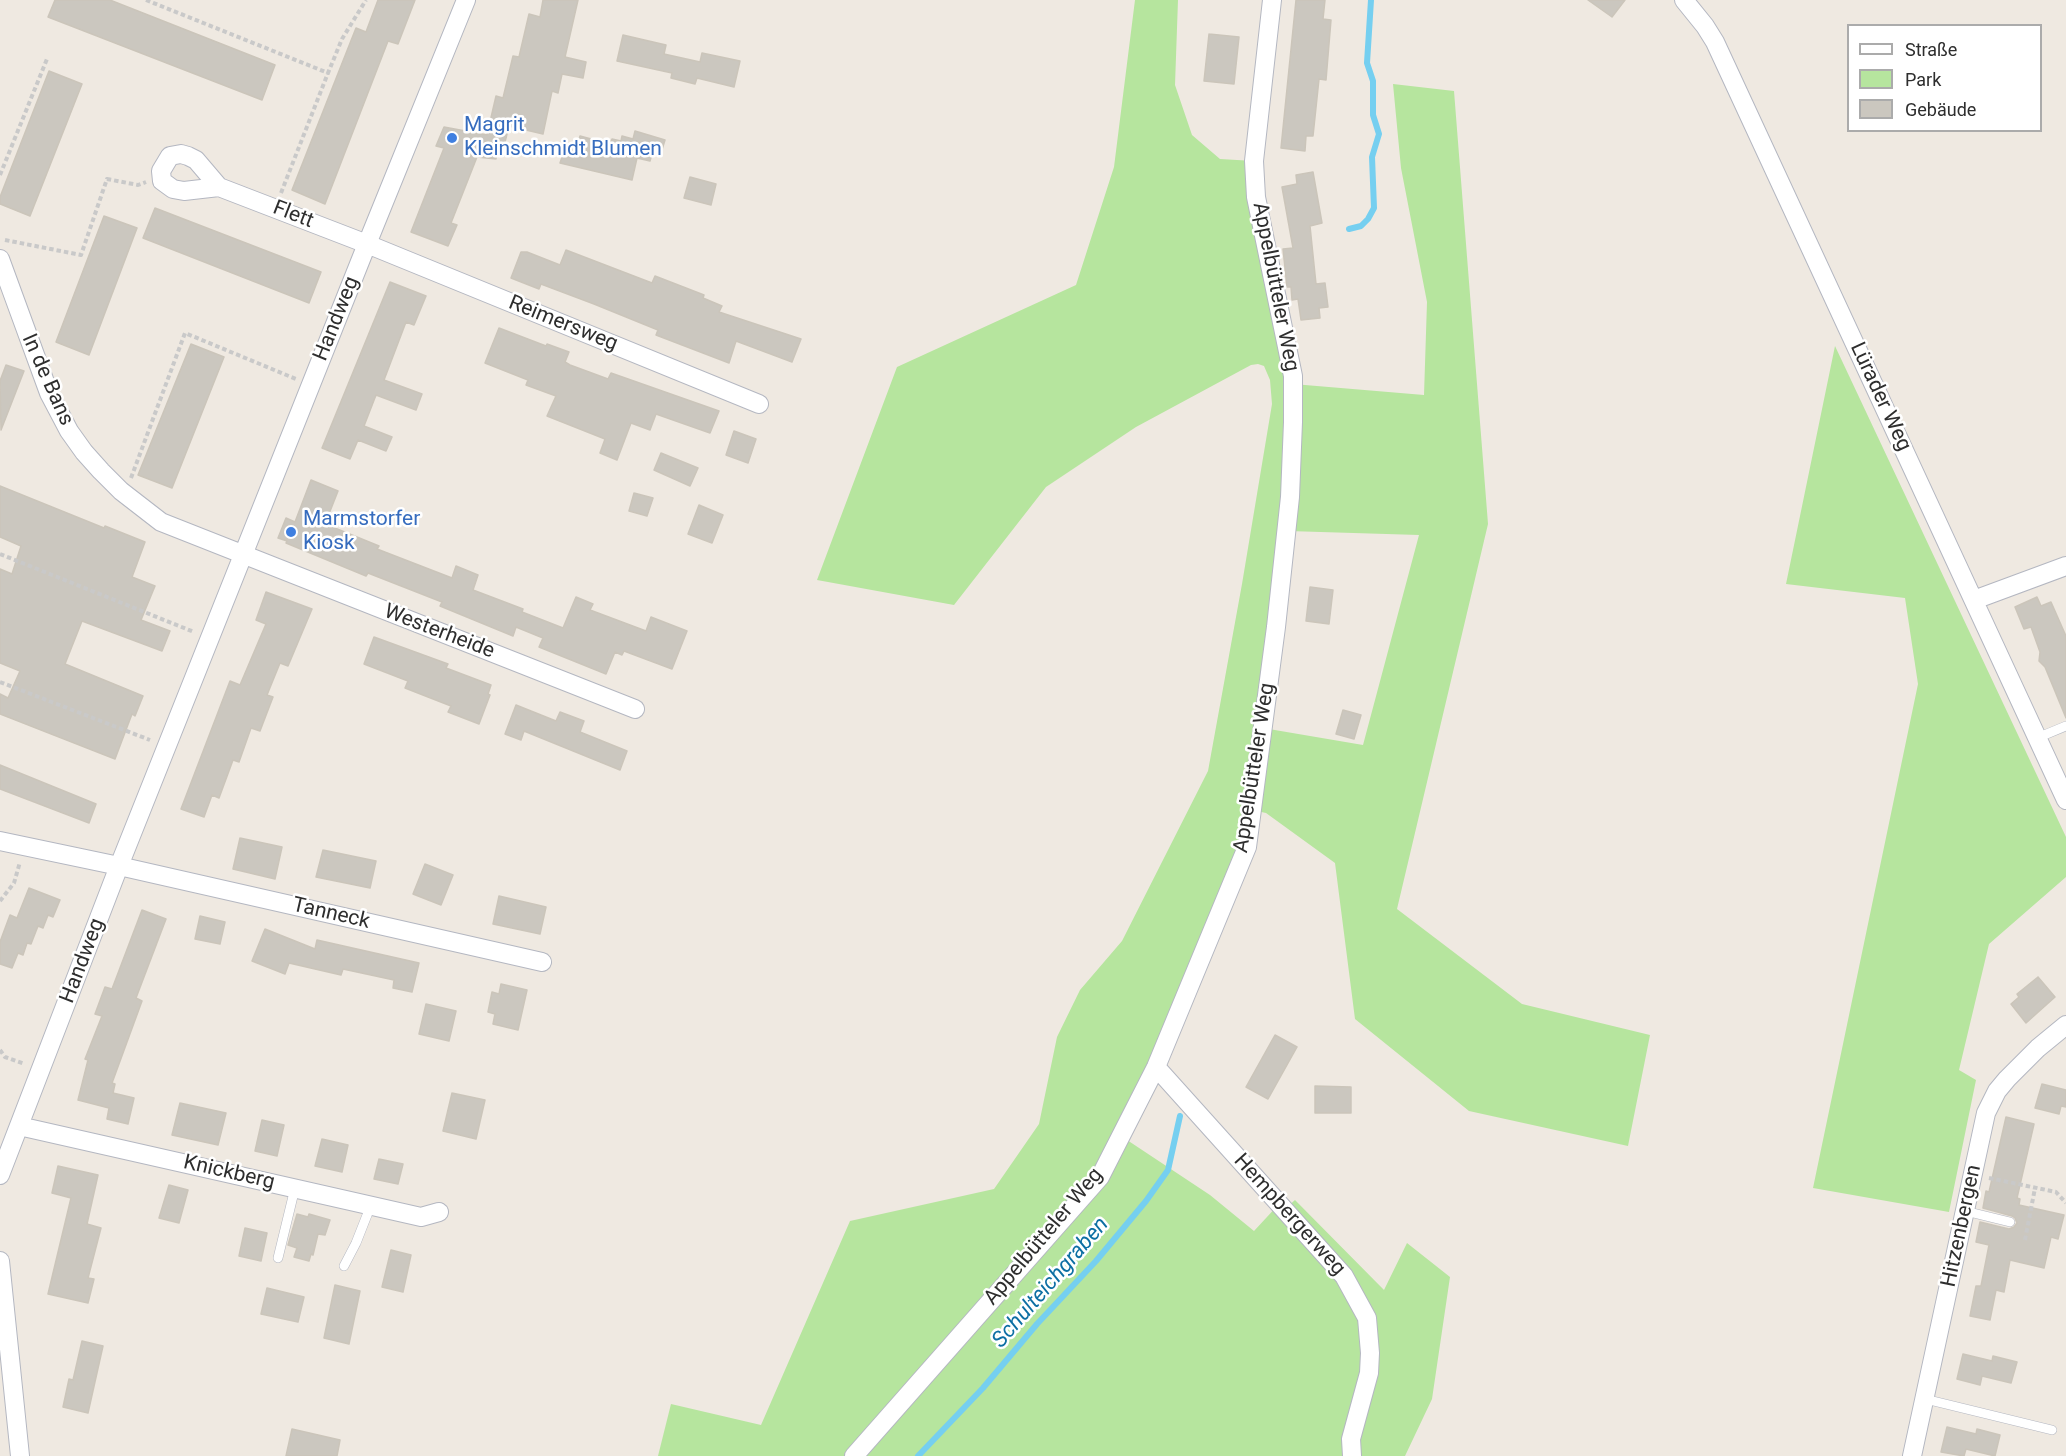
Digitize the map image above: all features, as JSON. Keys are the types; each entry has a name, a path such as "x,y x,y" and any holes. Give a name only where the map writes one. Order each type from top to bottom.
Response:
{"street":[{"name":"Handweg","path":"0,1175 119,866 466,0"},
{"name":"Appelbütteler Weg","path":"854,1456 1100,1177 1156,1067 1246,847 1276,627 1290,497 1293,384 1256,197 1254,161 1272,0"},
{"name":"Lürader Weg","path":"1684,0 1715,42 2066,800"},
{"name":"Flett","path":"219,187 195,160 181,154 170,156 162,166 161,176 167,186 184,191 219,187 367,243"},
{"name":"Reimersweg","path":"367,243 759,404"},
{"name":"In de Bans","path":"0,259 49,393 58,413 84,452 126,494 161,522 243,555"},
{"name":"Westerheide","path":"243,555 635,709"},
{"path":"1974,600 2066,566"},
{"name":"Tanneck","path":"0,841 542,962"},
{"name":"Hitzenbergen","path":"1912,1456 1982,1128 1990,1104 1997,1091 2022,1063 2066,1025"},
{"name":"Hempbergerweg","path":"1156,1067 1344,1276 1367,1318 1369,1373 1351,1439 1352,1456"},
{"name":"Knickberg","path":"19,1126 422,1217 439,1212"},
{"path":"0,1261 20,1456"}],"lane":[{"path":"2037,738 2066,726"},
{"path":"278,1258 295,1188"},
{"path":"344,1266 371,1205"},
{"path":"1965,1211 2010,1222"},
{"path":"1925,1399 2052,1430"}],"path":[{"path":"146,0 328,73"},
{"path":"275,208 342,39 366,0"},
{"path":"0,175 47,59"},
{"path":"0,239 81,255 107,179 138,185 161,176"},
{"path":"126,494 185,333 310,385"},
{"path":"0,554 210,638"},
{"path":"0,682 167,747"},
{"path":"0,901 14,883 24,846"},
{"path":"0,1050 5,1057 41,1069"},
{"path":"1972,1175 2056,1192 2066,1203"},
{"path":"2025,1240 2036,1188"}],"green space":[{"path":"1135,0 1178,0 1175,85 1192,135 1220,159 1254,161 1293,384 1424,395 1427,302 1401,168 1393,84 1454,91 1488,524 1397,909 1522,1004 1650,1035 1628,1146 1469,1111 1355,1019 1335,863 1266,813 1252,810 1247,847 1121,1136 1210,1195 1254,1231 1279,1204 1285,1209 1295,1200 1384,1290 1407,1243 1450,1277 1432,1399 1405,1456 658,1456 671,1404 761,1425 850,1221 994,1189 1039,1124 1057,1037 1080,990 1122,941 1208,771 1272,404 1270,380 1264,366 1251,365 1136,427 1046,487 954,605 817,580 897,367 1076,285 1114,167","holes":["1288,531 1419,535 1363,745 1263,728"]},
{"path":"1835,346 2066,837 2066,877 1989,944 1959,1070 1976,1080 1949,1212 1813,1188 1918,684 1905,598 1786,584"}],"building":[{"path":"55,0 110,0 275,65 262,100 48,17"},
{"path":"378,0 415,0 398,44 388,41 325,204 292,190 356,28 366,32"},
{"path":"543,0 578,0 565,57 586,62 583,78 562,74 558,93 552,91 543,134 509,126 502,154 497,153 496,159 477,157 451,223 457,225 448,246 411,232 444,148 436,146 444,127 487,135 496,96 503,98 513,56 519,57 529,14 540,17"},
{"path":"1296,0 1325,0 1323,19 1331,20 1326,80 1319,79 1313,136 1306,136 1305,151 1281,148"},
{"path":"1588,0 1625,0 1612,17"},
{"path":"1209,34 1239,37 1234,84 1204,81"},
{"path":"623,35 666,45 664,54 700,62 702,53 740,61 734,87 697,78 695,84 671,78 672,73 617,61"},
{"path":"49,71 82,84 30,216 0,204 0,197"},
{"path":"635,131 665,140 660,156 652,154 650,161 637,158 632,180 560,163 565,148 576,150 580,136 610,144 612,139 621,141 622,136 633,139"},
{"path":"1313,172 1322,223 1310,226 1316,284 1325,283 1328,307 1319,308 1320,318 1301,320 1298,299 1292,300 1291,287 1287,287 1283,249 1293,248 1282,187 1297,184 1296,175"},
{"path":"690,177 716,184 711,205 684,198"},
{"path":"155,208 321,272 309,303 143,238"},
{"path":"104,216 137,228 89,355 56,342"},
{"path":"566,250 652,283 655,276 704,295 703,298 722,306 719,312 801,339 792,362 736,341 729,363 656,335 658,330 594,304 541,284 539,289 511,278 521,252 527,252 560,265"},
{"path":"390,282 426,296 414,325 406,322 384,380 422,394 416,410 376,395 364,426 392,437 386,451 358,440 350,459 322,448"},
{"path":"499,328 569,352 565,362 570,365 608,379 611,373 719,411 710,433 656,414 650,430 631,423 617,460 600,453 605,439 547,416 556,396 526,385 528,380 485,363"},
{"path":"191,344 224,357 172,488 138,475"},
{"path":"6,365 24,371 1,430 0,381"},
{"path":"734,431 756,439 748,463 726,455"},
{"path":"661,453 698,468 690,486 654,470"},
{"path":"311,480 338,491 325,524 379,546 377,549 452,578 456,566 478,575 473,590 523,609 522,612 563,628 576,597 593,604 590,610 646,631 651,617 687,631 672,669 624,651 622,655 615,652 606,674 539,647 543,638 516,627 513,636 440,606 442,602 368,573 366,576 286,543 287,541 278,538 286,518 295,522"},
{"path":"0,486 145,542 132,577 155,586 141,620 170,631 162,651 82,621 65,664 143,696 135,716 132,714 115,759 0,714 0,694 8,698 20,671 0,663 0,569 12,574 21,546 0,537"},
{"path":"634,493 653,498 647,516 629,511"},
{"path":"699,505 723,515 712,543 688,534"},
{"path":"1310,587 1333,590 1329,624 1306,621"},
{"path":"266,592 312,609 288,666 280,663 267,695 273,697 260,731 251,728 239,762 233,760 219,798 212,795 204,817 181,809 230,681 240,685 266,624 256,620"},
{"path":"2037,597 2041,606 2051,602 2066,636 2066,718 2045,667 2039,661 2040,652 2031,627 2024,629 2015,607"},
{"path":"374,637 448,664 446,668 491,685 488,694 490,695 479,724 448,712 451,706 405,688 408,681 364,664"},
{"path":"516,705 556,721 560,712 584,721 580,732 627,751 620,770 524,731 521,740 505,734"},
{"path":"1343,710 1361,715 1354,739 1336,734"},
{"path":"0,765 96,804 89,823 0,789"},
{"path":"240,838 282,847 275,879 233,869"},
{"path":"323,850 376,861 370,888 316,877"},
{"path":"425,864 453,875 441,905 413,894"},
{"path":"29,888 60,900 53,917 48,915 43,928 38,926 31,944 27,943 23,955 18,953 12,968 0,964 0,942 10,915 17,918"},
{"path":"499,896 546,907 540,934 493,924"},
{"path":"142,910 166,919 136,998 142,1001 112,1083 115,1084 113,1093 134,1098 128,1124 107,1119 109,1108 78,1100 88,1060 85,1059 102,1016 95,1014 105,987 112,989"},
{"path":"200,916 225,922 220,944 195,939"},
{"path":"265,929 315,949 317,940 419,963 412,992 393,988 394,980 343,969 341,975 289,963 285,974 252,961"},
{"path":"2038,977 2055,997 2026,1023 2011,1004 2019,997 2017,994"},
{"path":"501,984 527,990 518,1030 493,1024 495,1014 488,1012 492,992 499,994"},
{"path":"426,1004 456,1011 449,1041 419,1034"},
{"path":"1275,1035 1297,1047 1268,1099 1246,1087"},
{"path":"2042,1084 2066,1090 2066,1107 2061,1106 2059,1114 2035,1108"},
{"path":"1315,1086 1351,1087 1351,1113 1315,1113"},
{"path":"452,1093 485,1100 476,1139 443,1131"},
{"path":"180,1103 226,1113 218,1145 172,1135"},
{"path":"2006,1117 2034,1124 2017,1198 2020,1199 2019,1205 2064,1215 2058,1239 2051,1237 2044,1268 2010,1260 2004,1292 1996,1290 1990,1320 1970,1316 1976,1286 1981,1286 1989,1245 1976,1242 1980,1222 2009,1229 2017,1223 2012,1216 1983,1208 1986,1191 1989,1192"},
{"path":"262,1120 284,1125 277,1156 255,1151"},
{"path":"322,1139 348,1145 342,1172 315,1166"},
{"path":"379,1159 403,1164 398,1184 374,1179"},
{"path":"58,1166 98,1175 87,1224 101,1228 88,1278 94,1279 88,1303 48,1294 71,1198 52,1193"},
{"path":"169,1185 188,1190 179,1223 159,1218"},
{"path":"297,1214 308,1217 309,1214 330,1220 325,1235 318,1234 313,1255 311,1254 309,1261 294,1257 297,1248 288,1245"},
{"path":"245,1228 267,1233 261,1261 239,1256"},
{"path":"391,1250 411,1255 403,1292 382,1287"},
{"path":"335,1285 360,1291 349,1344 324,1338"},
{"path":"267,1288 304,1297 298,1322 261,1314"},
{"path":"82,1341 103,1346 88,1413 63,1407 69,1379 73,1380"},
{"path":"1963,1354 1992,1361 1993,1356 2017,1362 2011,1383 1982,1376 1980,1385 1957,1379"},
{"path":"1947,1427 1976,1434 1977,1429 2000,1435 1995,1456 1966,1449 1964,1456 1941,1452"},
{"path":"292,1429 340,1440 337,1456 286,1456"}],"waterway":[{"name":"Schulteichgraben","path":"1349,229 1361,226 1374,208 1372,157 1379,134 1373,115 1373,81 1367,63 1371,0"},
{"name":"Schulteichgraben","path":"918,1456 983,1388 1146,1201 1168,1170 1180,1116"}],"place":[{"name":"Magrit Kleinschmidt Blumen","path":"452,138"},
{"name":"Marmstorfer Kiosk","path":"291,532"}]}
